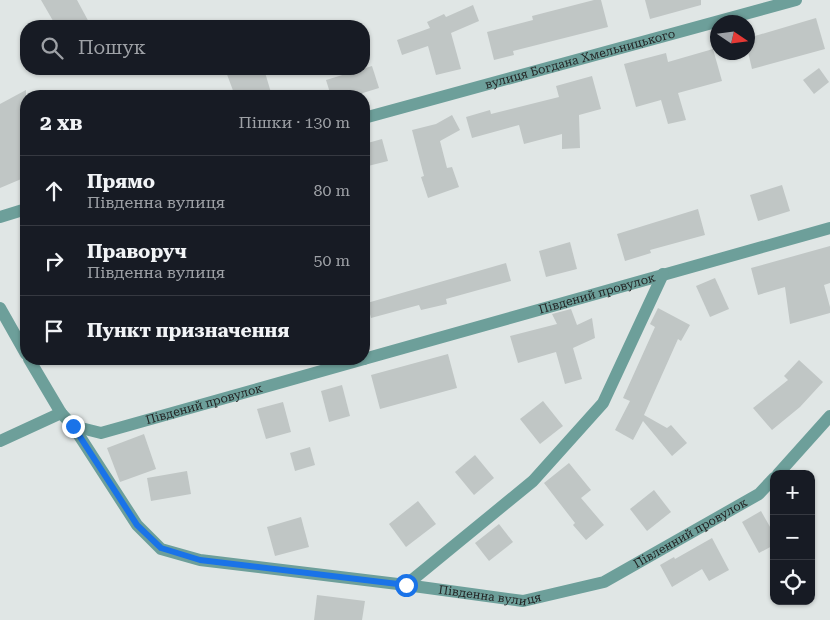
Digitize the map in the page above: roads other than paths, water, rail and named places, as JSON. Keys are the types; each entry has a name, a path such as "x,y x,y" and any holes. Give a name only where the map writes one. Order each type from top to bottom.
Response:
{"street":[{"name":"вулиця Богдана Хмельницького","path":"370,116 796,0"},
{"path":"0,216 20,211"},
{"name":"Південий провулок","path":"370,357 830,228"},
{"path":"406,585 533,481 603,403 662,274"},
{"path":"0,308 20,343"},
{"name":"Південна вулиця","path":"33,365 61,413 73,426 137,525 161,548 200,560 523,601 604,582"},
{"name":"Південий провулок","path":"73,426 101,433 343,365"},
{"path":"0,441 61,413"},
{"path":"782,470 830,416"},
{"name":"Півленний провулок","path":"604,582 759,494 770,482"}]}
